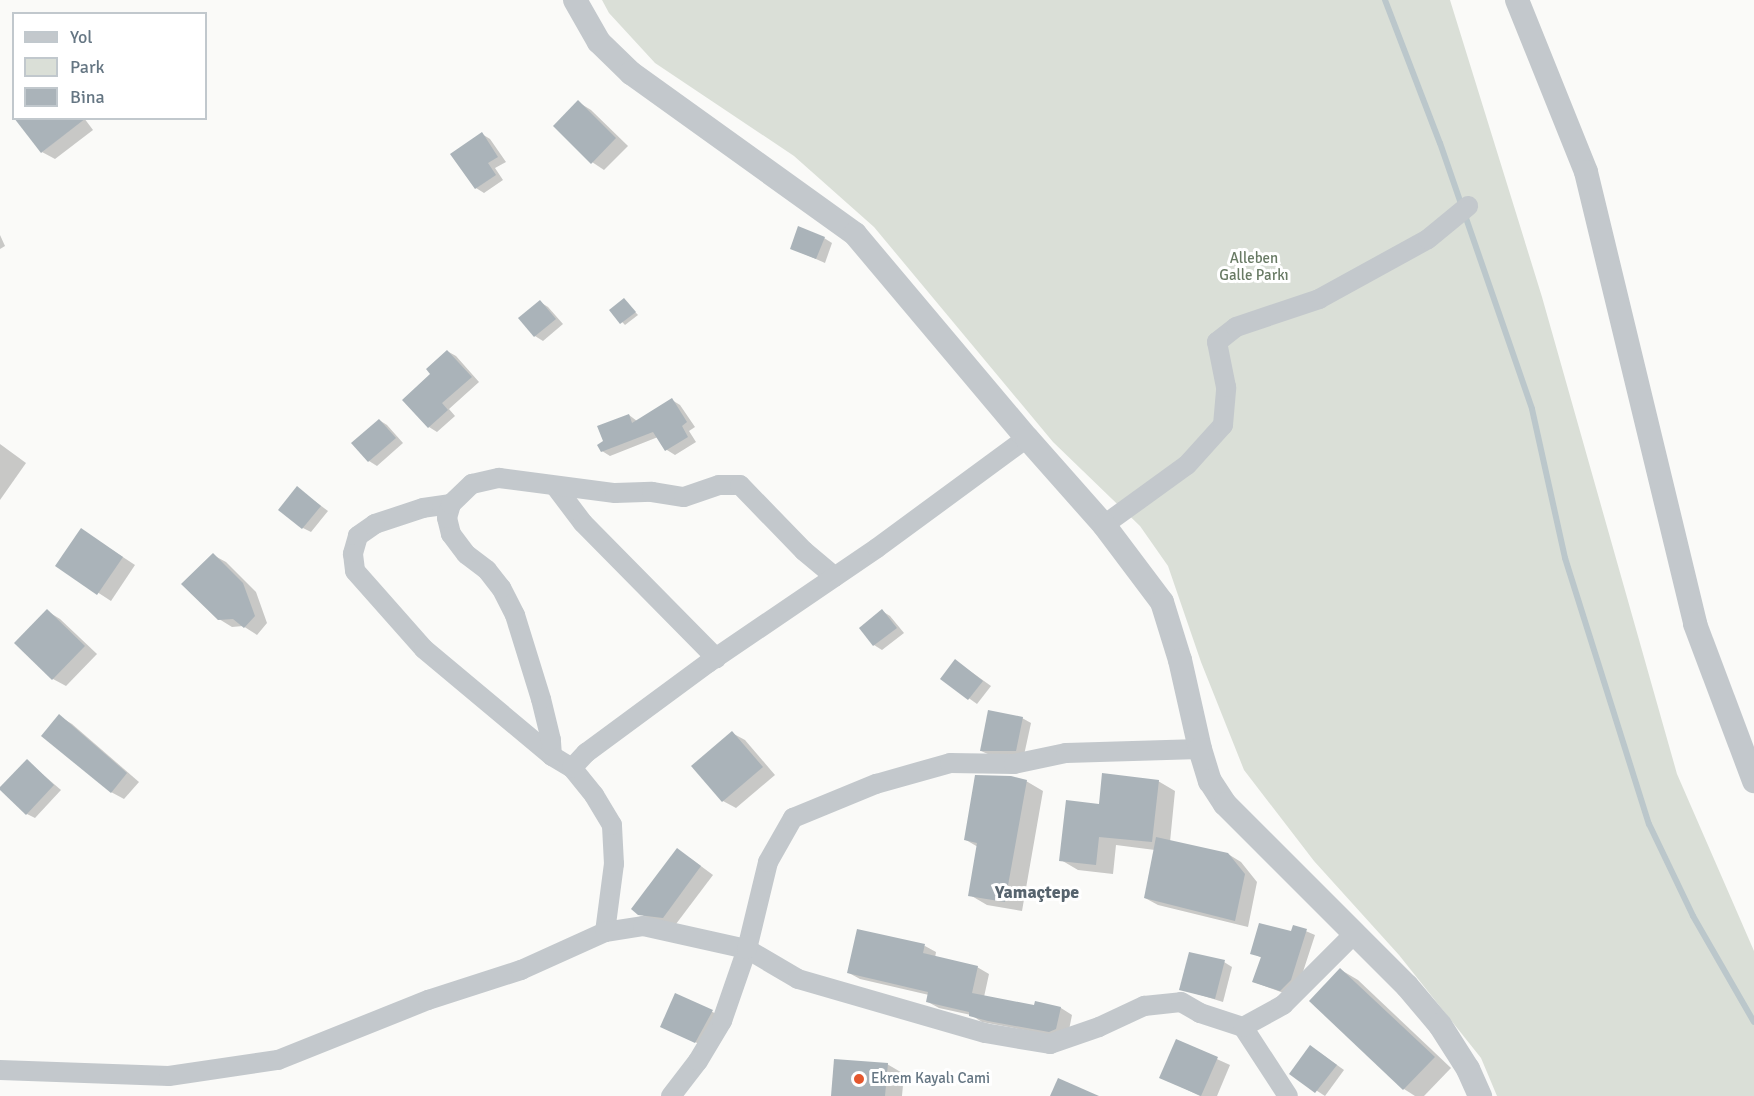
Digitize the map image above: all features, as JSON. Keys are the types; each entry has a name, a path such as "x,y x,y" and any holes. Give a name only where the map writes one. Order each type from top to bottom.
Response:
{"street":[{"path":"575,0 599,42 631,73 855,234 1027,438 1104,525 1162,602 1180,660 1200,749 1210,781 1225,804 1407,986 1440,1025 1468,1069 1480,1096"},
{"path":"1518,0 1586,172 1695,624 1754,781"},
{"path":"1104,525 1187,465 1223,425 1227,387 1217,342 1236,327 1318,299 1428,239 1468,206"},
{"path":"572,768 586,753 716,658 835,577 1027,438"},
{"path":"552,756 551,740 541,699 515,615 501,588 487,570 466,554 451,534 447,518 451,504 472,484 498,478 555,486 684,497 719,485 740,485 804,551 835,577"},
{"path":"555,486 583,522 716,658"},
{"path":"451,504 423,508 375,524 358,536 353,554 355,571 424,649 552,756 572,768 594,795 612,825 614,864 605,932"},
{"path":"672,1096 698,1061 722,1021 747,949 768,862 793,818 876,784 950,763 1014,764 1066,753 1200,749"},
{"path":"0,1070 169,1076 278,1060 428,1000 521,970 605,932 643,926 747,949 798,979 985,1033 1050,1044 1099,1027 1143,1006 1181,1002 1200,1013 1243,1027 1288,1096"},
{"path":"1243,1027 1283,1005 1355,933"}],"green space":[{"name":"Alleben Galle Parkı","path":"602,0 1450,0 1542,297 1677,774 1754,951 1754,1096 1497,1096 1481,1058 1399,955 1314,861 1244,770 1201,662 1168,566 1140,526 1053,442 874,227 794,156 655,63 609,13"}],"building":[{"path":"578,100 616,138 591,164 553,126"},
{"path":"16,120 83,120 41,153"},
{"path":"482,132 498,157 488,163 496,175 475,189 450,154"},
{"path":"798,226 825,237 816,259 790,249"},
{"path":"624,298 636,312 620,324 609,310"},
{"path":"540,300 556,319 534,337 518,318"},
{"path":"447,350 472,377 442,403 448,410 428,428 402,400 430,374 426,369"},
{"path":"672,398 687,422 682,426 688,437 665,451 653,432 601,452 597,445 603,441 597,426 629,414 632,423"},
{"path":"379,419 396,438 368,462 351,443"},
{"path":"297,486 321,506 302,529 278,510"},
{"path":"81,528 123,557 97,595 55,566"},
{"path":"213,553 243,583 255,616 244,628 233,619 218,620 181,584"},
{"path":"47,609 85,646 52,680 14,643"},
{"path":"882,609 897,628 873,646 859,628"},
{"path":"955,659 983,681 968,700 940,679"},
{"path":"988,710 1023,717 1016,751 980,751"},
{"path":"59,714 127,773 111,793 41,736"},
{"path":"732,731 763,767 722,802 691,766"},
{"path":"27,759 54,785 26,815 0,790 0,787"},
{"path":"1102,773 1159,780 1152,842 1099,837 1096,865 1059,861 1066,800 1099,804"},
{"path":"975,775 1011,776 1027,780 1005,902 968,896 977,843 964,840"},
{"path":"1156,837 1228,853 1245,874 1235,921 1144,898"},
{"path":"677,848 701,866 663,918 638,915 631,909"},
{"path":"1259,923 1291,931 1293,925 1307,929 1291,980 1280,991 1252,982 1261,957 1250,954"},
{"path":"857,929 925,944 923,953 978,966 972,993 1034,1005 1035,1001 1061,1007 1056,1029 1049,1032 969,1016 969,1012 926,1002 928,992 847,973"},
{"path":"1189,952 1225,960 1215,999 1179,990"},
{"path":"1340,968 1435,1057 1403,1090 1309,1001"},
{"path":"675,993 713,1010 695,1043 660,1027"},
{"path":"1176,1039 1218,1057 1201,1096 1159,1078"},
{"path":"1310,1045 1337,1065 1315,1093 1289,1074"},
{"name":"Ekrem Kayalı Cami","path":"834,1059 888,1063 885,1096 831,1096"},
{"path":"1058,1078 1099,1096 1050,1096"}],"waterway":[{"path":"1385,0 1440,143 1532,409 1565,558 1649,824 1693,916 1754,1022"}],"place":[{"name":"Ekrem Kayalı Cami","path":"859,1079"}],"district":[{"name":"Yamaçtepe","path":"1037,892"}]}
